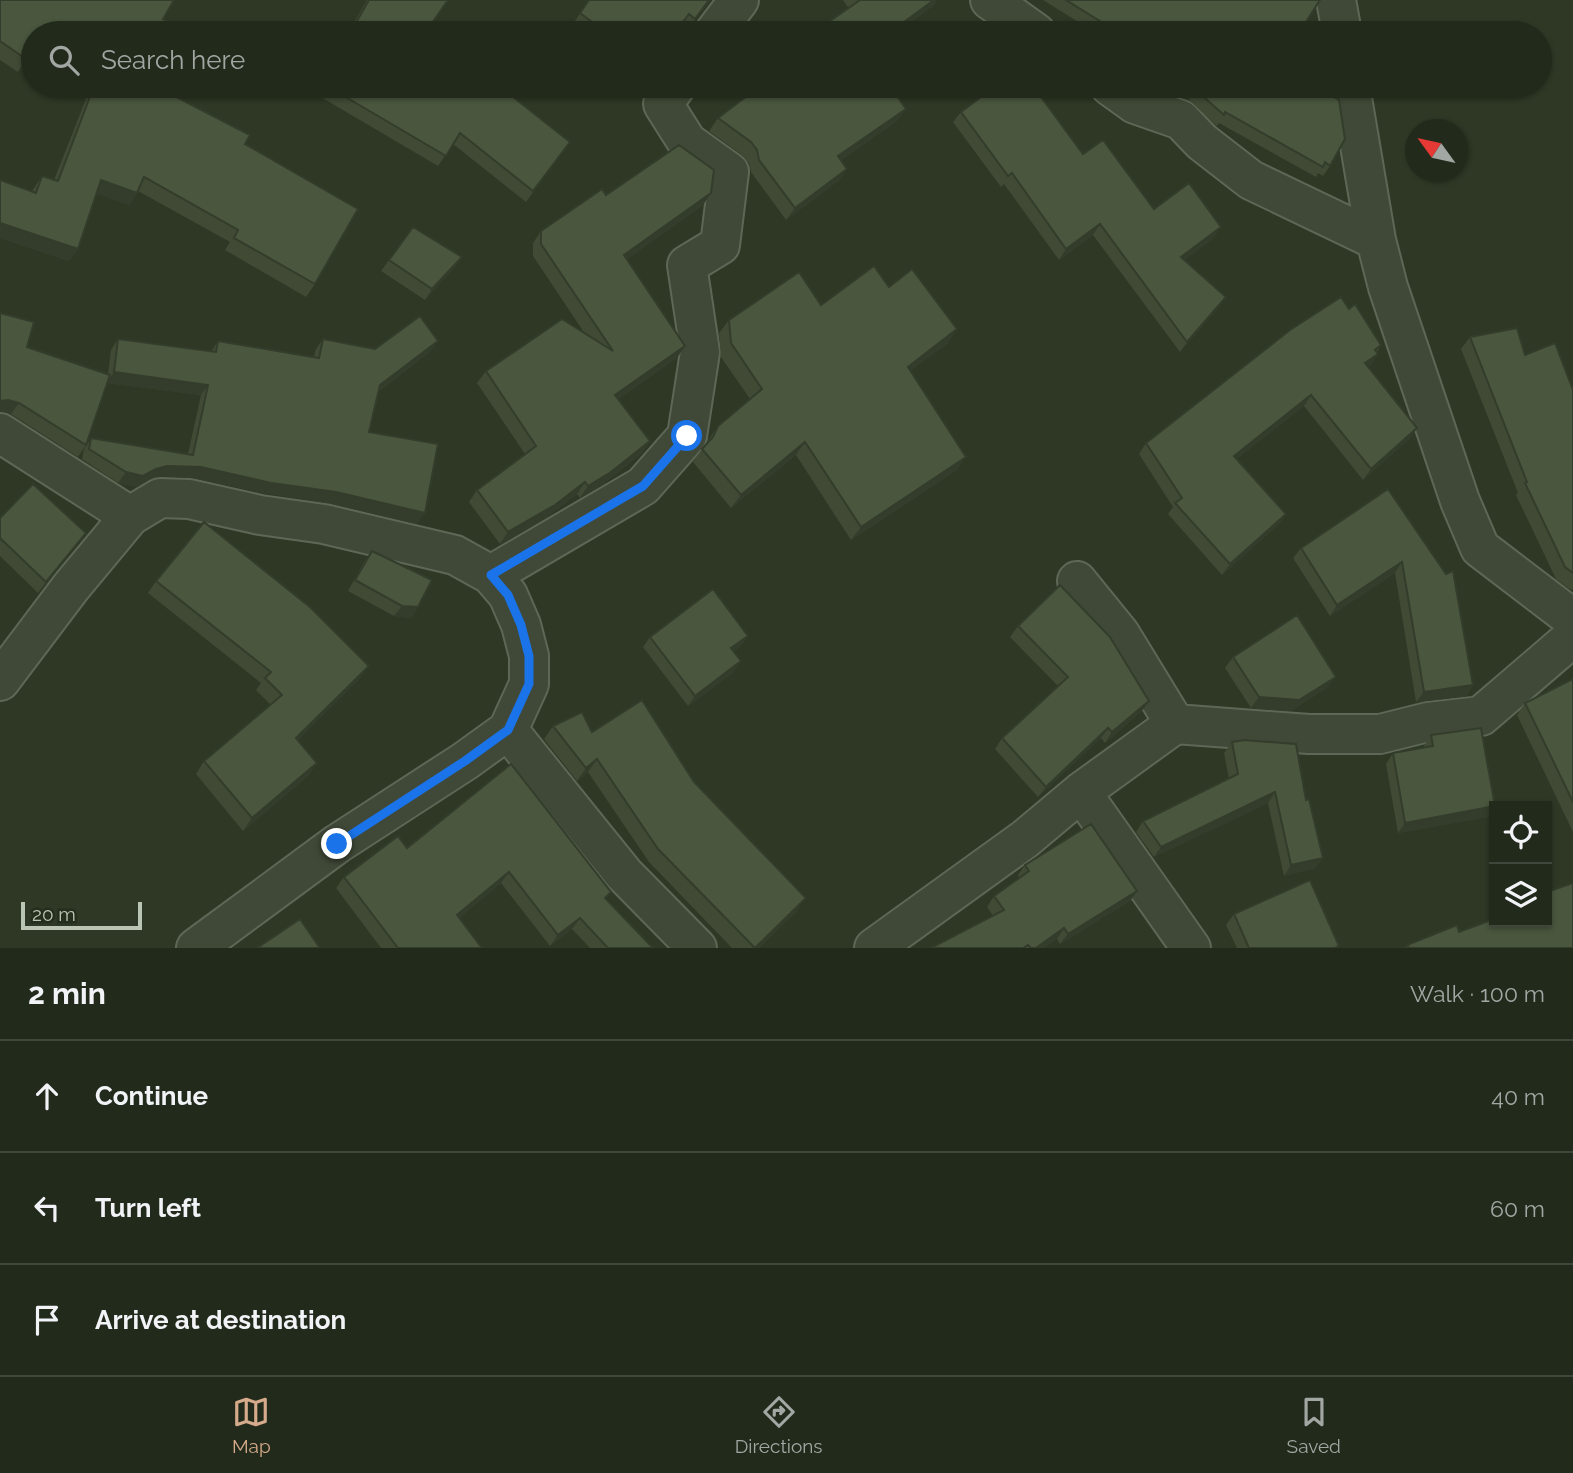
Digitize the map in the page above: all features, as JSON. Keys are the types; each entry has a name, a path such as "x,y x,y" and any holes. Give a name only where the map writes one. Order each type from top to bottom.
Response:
{"street":[{"path":"723,21 739,0"},
{"path":"990,0 1019,21"},
{"path":"1336,0 1340,21"},
{"path":"491,575 643,486 687,436 700,352 687,265 720,246 729,172 687,142 663,104 667,98"},
{"path":"1127,98 1135,104 1181,120 1202,142 1251,180 1376,240"},
{"path":"1352,98 1376,240 1388,287 1460,501 1480,548 1573,619"},
{"path":"0,433 130,516"},
{"path":"0,681 71,586 130,516 160,498 189,499 260,515 324,524 455,555 491,575 508,595 521,625 529,656 529,684 508,730 337,844 196,948"},
{"path":"1077,580 1120,634 1175,724"},
{"path":"874,948 1025,839 1081,792 1175,724 1309,734 1380,734 1428,722 1481,716 1573,637"},
{"path":"508,730 625,874 697,948"},
{"path":"1081,792 1191,948"}],"building":[{"path":"0,0 174,0 163,19 167,21 21,21 21,56 0,41"},
{"path":"369,0 448,0 433,21 357,21"},
{"path":"589,0 709,0 695,19 689,14 684,21 591,21 580,13"},
{"path":"860,0 934,0 905,21 830,21"},
{"path":"1066,0 1320,0 1307,21 1100,21"},
{"path":"89,98 178,98 250,135 245,144 358,209 315,284 234,238 238,230 144,177 137,193 101,180 78,249 0,223 0,180 36,193 42,176 58,181"},
{"path":"347,98 514,98 570,142 533,191 460,133 446,156"},
{"path":"744,98 898,98 906,109 838,156 847,169 795,208 759,160 757,150 751,142 718,118"},
{"path":"980,98 1042,98 1083,154 1103,140 1154,209 1189,183 1221,227 1181,257 1226,297 1187,342 1100,224 1066,249 1012,173 1008,176 961,112"},
{"path":"1205,98 1335,98 1339,100 1345,139 1330,166 1325,162 1323,167 1225,112 1224,115"},
{"path":"679,145 714,170 711,193 624,255 685,346 615,395 650,441 611,472 588,486 585,482 555,505 508,532 477,490 536,446 486,371 562,319 613,351 541,244 541,231 602,189 606,195"},
{"path":"413,227 462,257 432,289 389,260"},
{"path":"874,266 889,287 912,269 957,329 908,367 966,457 861,527 805,442 741,495 702,449 713,437 718,426 762,389 731,343 729,320 799,272 821,305"},
{"path":"1341,297 1349,309 1355,304 1381,345 1375,350 1378,354 1365,363 1417,428 1371,469 1311,395 1234,456 1286,514 1230,564 1175,503 1182,498 1146,443 1290,330"},
{"path":"0,313 34,322 27,347 110,375 86,445 19,403 0,401"},
{"path":"420,316 438,341 380,385 369,432 438,444 425,513 336,492 271,483 201,467 167,466 143,476 126,472 89,449 91,438 193,455 208,385 114,372 118,339 216,352 218,341 319,358 323,339 375,349"},
{"path":"1517,328 1525,355 1555,343 1573,390 1573,573 1565,567 1525,483 1527,482 1470,337"},
{"path":"33,484 86,533 46,582 0,538 0,518"},
{"path":"1388,489 1446,574 1453,571 1473,685 1424,692 1402,562 1337,605 1301,548"},
{"path":"204,522 310,607 369,666 296,738 317,763 252,818 204,761 282,695 265,678 271,672 156,581"},
{"path":"372,551 432,580 418,607 402,606 355,580"},
{"path":"1060,585 1110,637 1149,701 1112,732 1108,728 1046,787 1002,738 1068,677 1018,626"},
{"path":"713,589 748,636 731,648 741,661 695,696 650,637"},
{"path":"1297,615 1336,677 1299,700 1259,697 1233,657"},
{"path":"1573,679 1573,802 1525,703"},
{"path":"642,700 694,782 806,898 755,948 658,849 597,759 586,768 553,726 582,712 592,732"},
{"path":"1481,728 1494,801 1489,801 1489,807 1405,823 1393,753 1433,746 1431,735"},
{"path":"1244,740 1296,744 1306,800 1309,799 1323,858 1291,865 1275,792 1161,847 1143,821 1238,774 1232,742"},
{"path":"511,764 611,892 605,898 653,948 608,948 580,918 558,935 509,872 457,915 482,948 398,948 344,877 398,836 407,848"},
{"path":"1091,824 1137,891 1068,934 1064,928 1036,948 1028,945 1023,948 931,948 1004,910 994,896 1029,871 1025,865"},
{"path":"1310,880 1339,946 1249,948 1234,914"},
{"path":"1573,883 1573,948 1404,948 1457,925 1459,932 1489,921 1489,927 1552,927 1552,890"},
{"path":"300,919 320,948 257,948"}],"route":[{"path":"337,844 508,730 529,684 529,656 521,625 508,595 491,575 643,486 687,436"}]}
